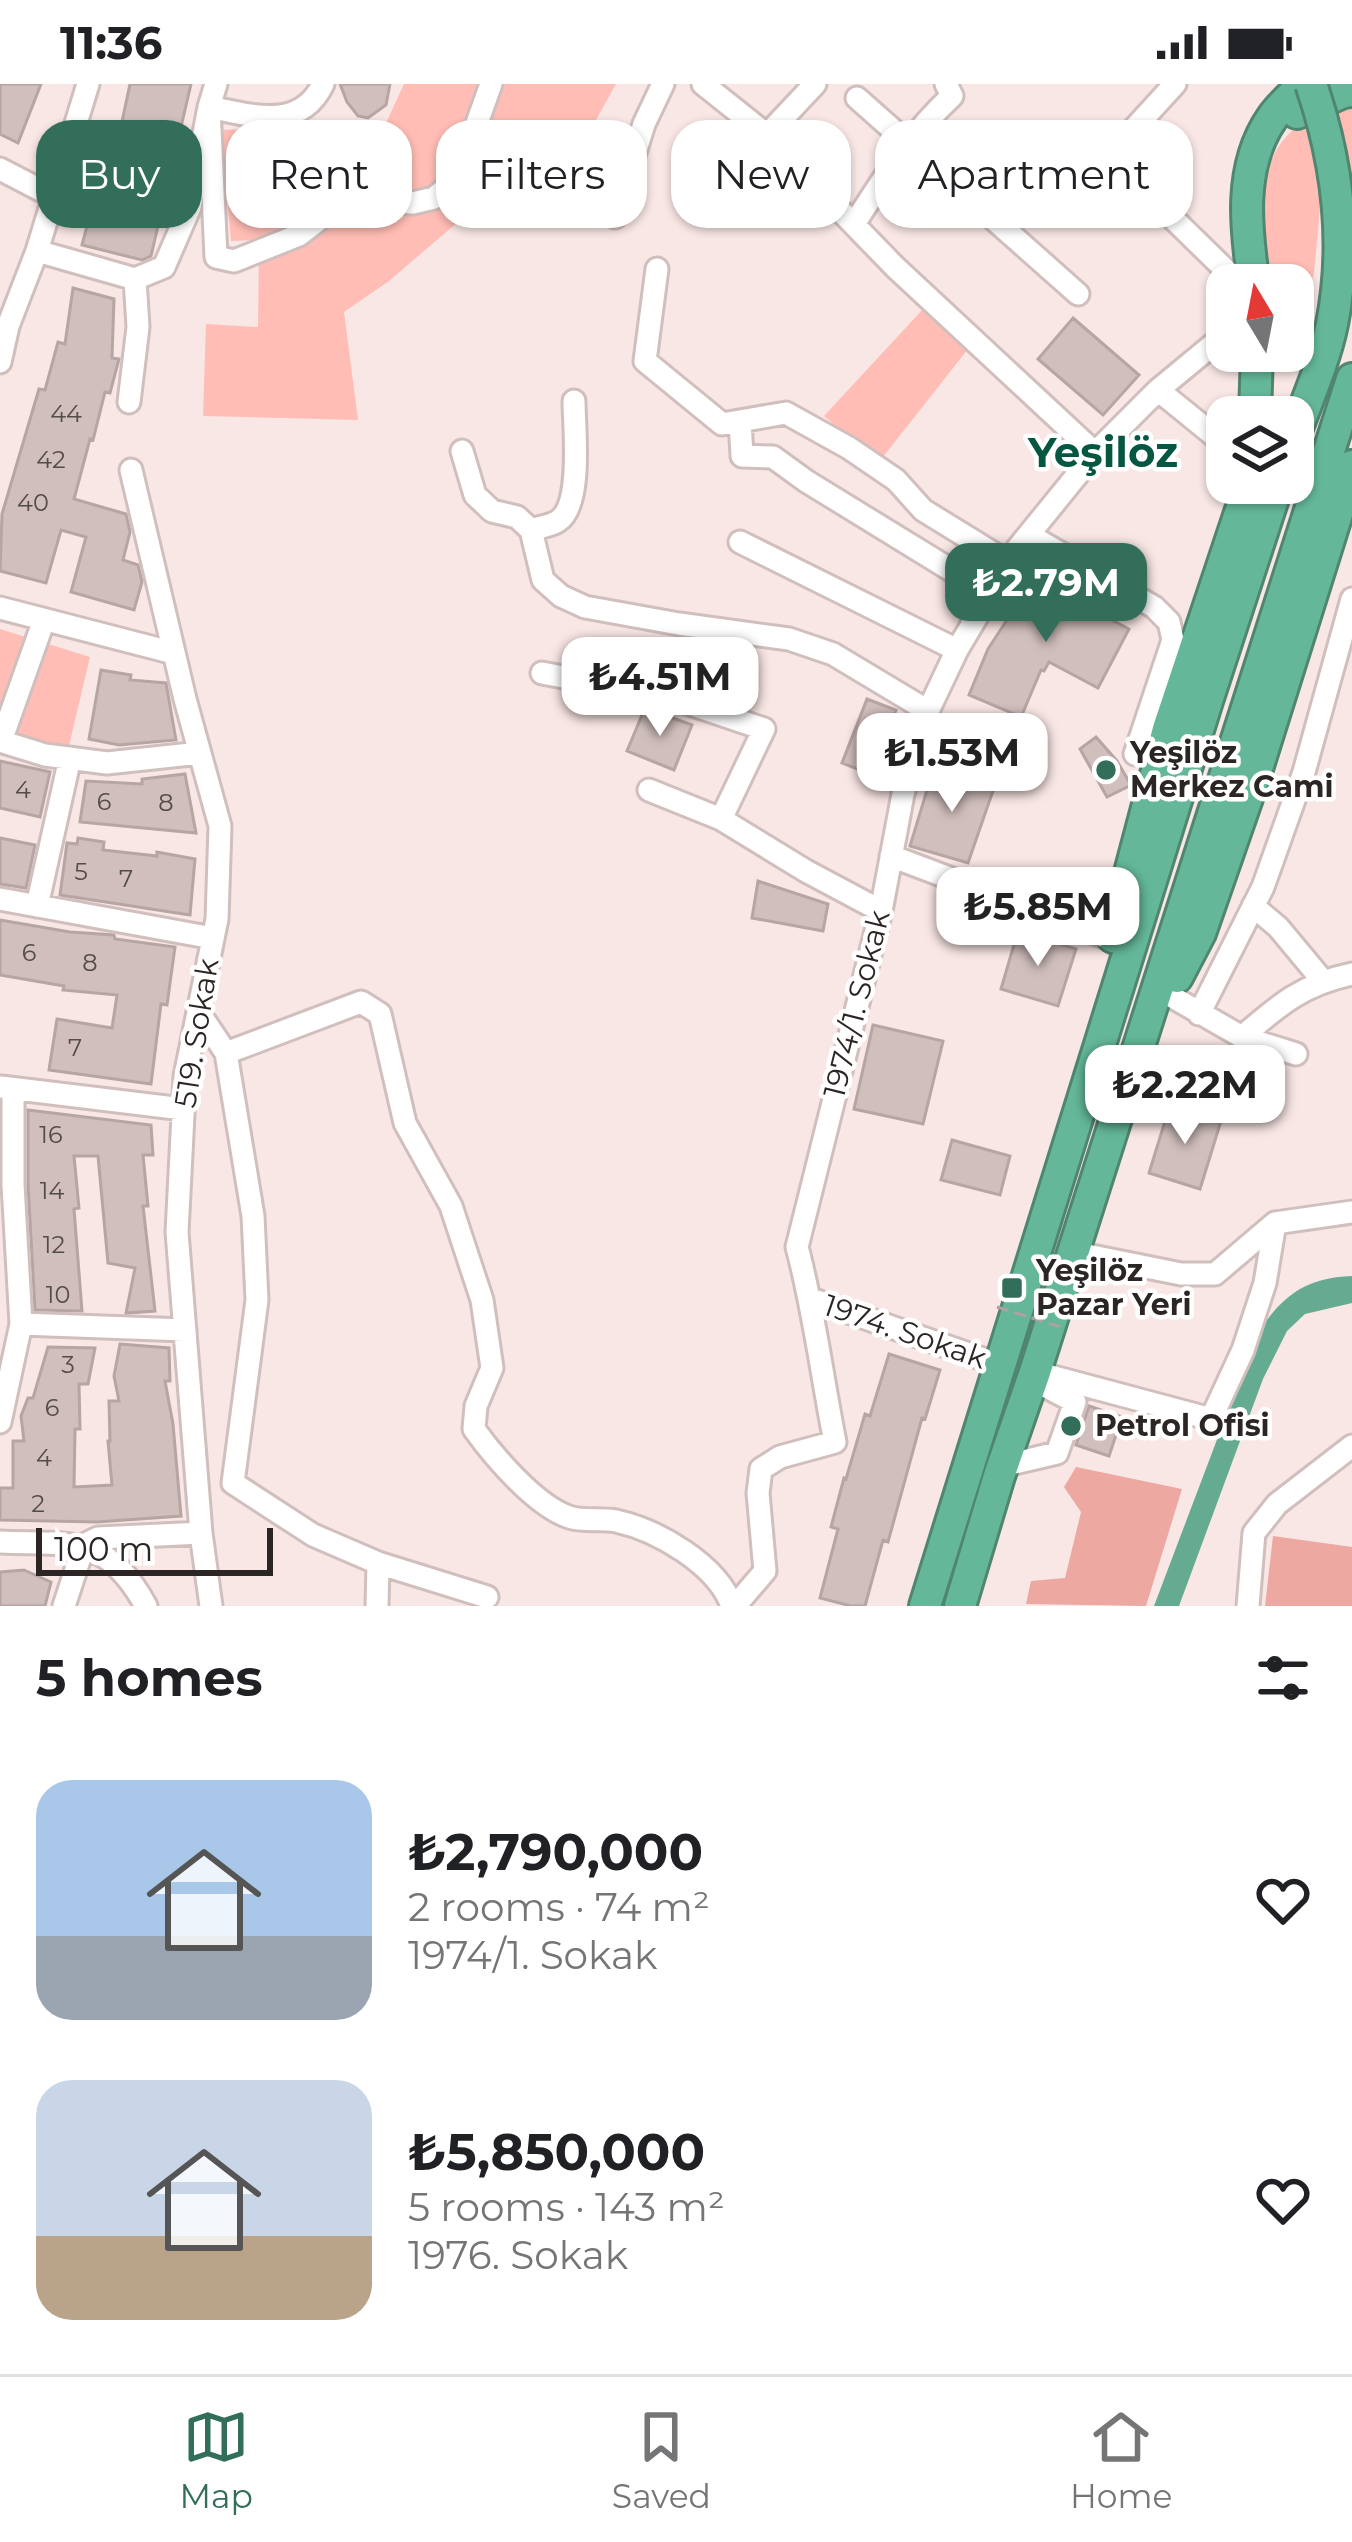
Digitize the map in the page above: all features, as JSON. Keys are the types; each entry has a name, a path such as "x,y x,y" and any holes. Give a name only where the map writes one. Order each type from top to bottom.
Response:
{"highway":[{"path":"1252,264 1246,193 1260,139 1272,117 1308,84 1325,124 1337,183 1342,246 1331,327 1308,396"},
{"path":"1260,139 1299,112 1352,91"},
{"path":"960,1606 1352,379"},
{"path":"1128,1073 1200,933 1352,466"},
{"path":"1086,1086 1113,940 1168,729 1243,504"},
{"path":"925,1606 1262,504"}],"street":[{"path":"76,120 88,84"},
{"path":"38,251 135,279 164,267 190,207 216,84"},
{"path":"209,107 268,118 296,114 323,84"},
{"path":"209,107 216,257 234,261 299,235 338,205 434,198 457,179 491,84"},
{"path":"646,120 663,84"},
{"path":"704,84 748,120"},
{"path":"781,120 815,84"},
{"path":"926,120 952,96 946,84"},
{"path":"1175,84 1109,156 1220,264"},
{"path":"857,98 882,120"},
{"path":"0,169 36,188"},
{"path":"854,224 875,192"},
{"path":"851,221 1095,453"},
{"path":"0,362 4,325 44,228"},
{"path":"1004,228 1078,294"},
{"path":"657,269 645,361 722,424 786,413 849,448 896,480 923,510 1009,563"},
{"path":"129,402 138,327 135,279"},
{"name":"1974/1. Sokak","path":"811,1299 796,1247 881,911 903,794 928,710 957,650 1029,535 1095,453 1206,350"},
{"path":"1158,390 1206,429"},
{"path":"531,530 557,522 567,512 574,479 574,400"},
{"path":"740,421 742,456 773,457 990,594"},
{"path":"462,451 475,495 492,511 518,517 531,530 543,580 561,596 585,608 789,639 833,654 928,710"},
{"name":"519. Sokak","path":"131,470 220,826 217,919 185,1076 177,1232 211,1606"},
{"path":"1029,535 1154,607 1169,622 1173,640 1135,754"},
{"path":"740,542 957,650"},
{"path":"1199,1015 1253,906 1304,772 1352,599"},
{"path":"0,608 174,653"},
{"path":"44,620 1,741 45,754 107,763 200,753"},
{"path":"542,673 669,697 764,729 722,819"},
{"path":"37,906 70,758"},
{"path":"649,790 722,819 881,911"},
{"path":"891,856 1113,940"},
{"path":"0,899 213,938"},
{"path":"1253,906 1278,927 1323,981"},
{"path":"1242,1037 1281,1003 1323,981 1352,974"},
{"path":"1169,994 1242,1037 1296,1054"},
{"path":"226,1053 361,1002 380,1014 405,1123 451,1206 482,1300 491,1368 476,1406 474,1430 495,1459 538,1498 570,1518 613,1521 654,1532 714,1577 734,1606 765,1571 758,1493 761,1468 780,1457 835,1442 811,1299"},
{"path":"198,1011 226,1053 253,1216 257,1300 233,1484 313,1535 378,1563 487,1597"},
{"path":"0,1422 21,1324 6,1088 183,1109"},
{"path":"1072,1252 1181,1274 1215,1274 1275,1223 1352,1212"},
{"path":"1033,1376 1211,1418 1243,1350 1265,1283 1275,1223"},
{"name":"1974. Sokak","path":"811,1299 1000,1365"},
{"path":"21,1324 185,1330"},
{"path":"1003,1466 1057,1453 1075,1402 1033,1376"},
{"path":"1248,1606 1254,1532 1277,1504 1352,1445"},
{"path":"64,1606 84,1545 98,1538 202,1533"},
{"path":"0,1542 84,1545 121,1568 146,1606"},
{"path":"377,1606 378,1563"}],"path":[{"path":"997,1307 1061,1327"}],"shaded area":[{"path":"404,84 616,84 596,120 436,120 436,228 451,228 344,312 358,420 203,416 206,324 258,327 259,240 231,241 230,228 412,228 412,120 387,120"},
{"path":"1352,106 1352,206 1320,207 1314,274 1314,264 1266,264 1263,224 1265,182 1279,145 1311,119"},
{"path":"221,130 226,130 226,186"},
{"path":"924,308 968,349 879,462 824,416"},
{"path":"0,629 90,657 68,750 0,729"},
{"path":"1352,1276 1352,1303 1305,1314 1287,1331 1263,1379 1179,1606 1154,1606 1257,1334 1297,1291 1321,1280"},
{"path":"1076,1467 1182,1489 1146,1606 1026,1604 1031,1581 1065,1578 1081,1512 1064,1487"},
{"path":"1273,1536 1352,1547 1352,1606 1265,1606"}],"building":[{"path":"0,84 41,84 18,143 0,134"},
{"path":"130,84 191,84 183,120 122,120"},
{"path":"340,84 390,84 386,105 368,118 358,116"},
{"path":"86,228 158,228 151,256 142,260 82,245"},
{"path":"73,288 114,299 112,358 119,359 74,499 126,514 130,532 123,560 138,565 142,582 134,610 71,592 86,537 61,530 46,583 0,571 2,514 39,389 45,390 58,342 65,344"},
{"path":"1073,318 1139,375 1103,415 1038,359"},
{"path":"1039,571 1085,599 1082,604 1129,629 1098,688 1049,662 1021,717 969,695 988,649"},
{"path":"101,670 131,675 130,680 166,683 176,740 119,745 89,739"},
{"path":"867,699 896,710 870,774 842,763"},
{"path":"645,708 692,725 674,770 627,751"},
{"name":"Yeşilöz Merkez Cami","path":"1096,737 1131,785 1107,797 1080,749"},
{"path":"0,761 50,772 40,817 0,808"},
{"path":"934,767 995,785 968,863 910,846"},
{"path":"185,774 196,833 80,822 86,781 142,784 142,779"},
{"path":"0,838 35,845 26,888 0,884"},
{"path":"78,838 104,842 103,850 195,859 190,915 60,895 67,843 77,844"},
{"path":"758,881 828,904 823,931 752,918"},
{"path":"0,920 175,947 167,1005 161,1004 151,1084 49,1070 57,1019 112,1028 117,995 63,990 64,986 0,975"},
{"path":"1018,931 1076,949 1058,1006 1001,989"},
{"path":"873,1025 943,1041 923,1124 854,1109"},
{"path":"1170,1105 1221,1121 1200,1189 1149,1173"},
{"path":"28,1110 151,1125 153,1155 143,1155 148,1206 143,1206 155,1311 126,1313 135,1268 108,1263 98,1156 74,1156 82,1311 35,1310"},
{"path":"952,1140 1010,1156 1000,1195 941,1180"},
{"path":"120,1344 169,1348 170,1381 165,1381 181,1516 97,1522 0,1520 0,1488 13,1488 13,1441 24,1441 21,1416 28,1398 33,1398 48,1347 95,1348 88,1384 79,1384 74,1487 112,1485 109,1401 119,1401 114,1376"},
{"path":"889,1354 940,1370 865,1606 851,1606 820,1598 838,1529 831,1527 844,1478"},
{"path":"1089,1406 1122,1417 1109,1456 1076,1445"},
{"path":"24,1570 51,1582 45,1606 0,1606 0,1572"}],"place":[{"name":"Yeşilöz Merkez Cami","path":"1106,770"},
{"name":"Yeşilöz Pazar Yeri","path":"1012,1288"},
{"name":"Petrol Ofisi","path":"1071,1426"}],"district":[{"name":"Yeşilöz","path":"1103,452"}]}
